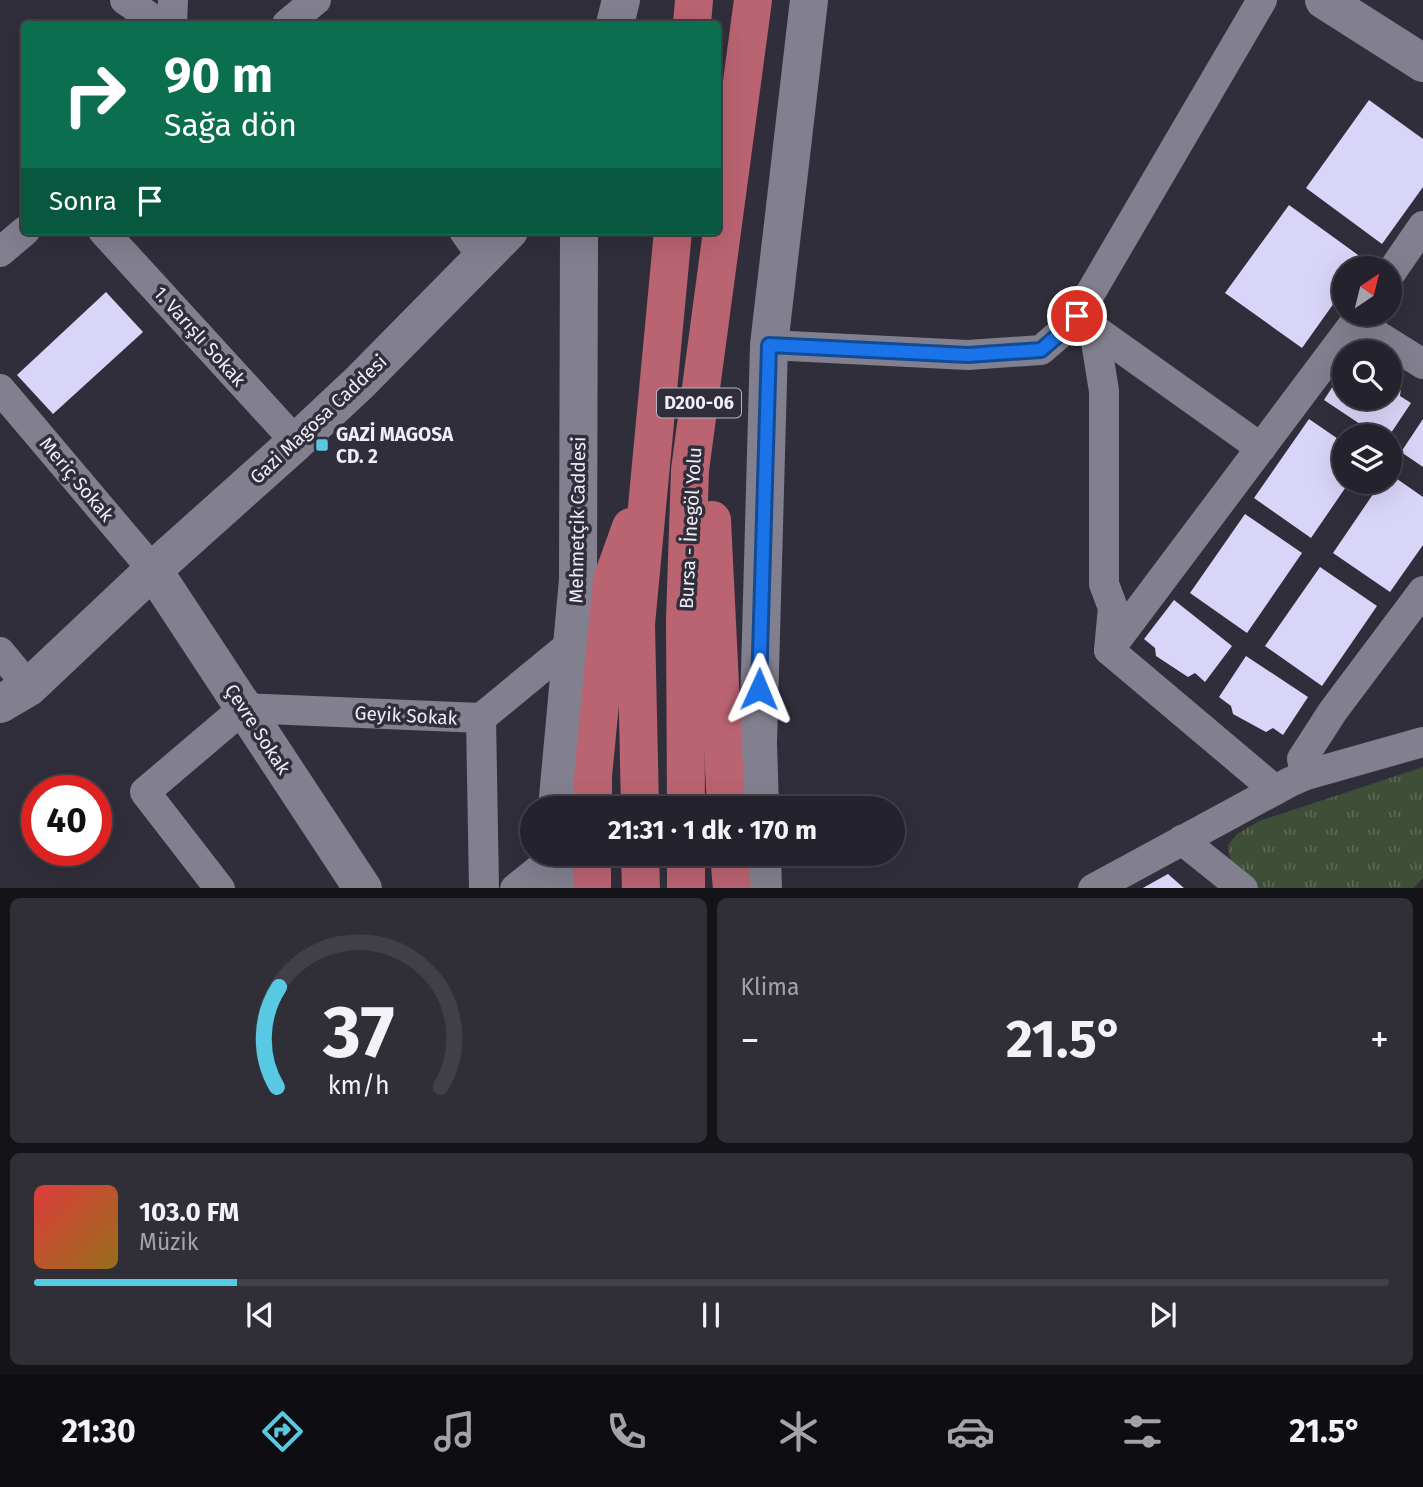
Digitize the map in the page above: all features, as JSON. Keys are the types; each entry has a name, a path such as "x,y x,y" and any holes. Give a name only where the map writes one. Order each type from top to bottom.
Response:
{"highway":[{"path":"692,21 694,0"},
{"name":"Bursa - İnegöl Yolu","path":"686,796 685,619 690,470 753,0"},
{"name":"D200-06","path":"639,796 636,624 673,235"},
{"path":"707,341 715,610 725,796"},
{"path":"593,796 612,580 650,476"},
{"path":"592,866 592,888"},
{"path":"640,866 641,888"},
{"path":"686,866 686,888"},
{"path":"730,866 732,888"}],"street":[{"path":"125,0 156,21"},
{"path":"172,21 173,0"},
{"path":"616,21 621,0"},
{"path":"760,796 758,743 769,345 809,0"},
{"path":"1109,650 1113,608 1104,583 1104,391 1085,322 1262,0"},
{"path":"1324,0 1423,63"},
{"path":"1402,257 1423,226"},
{"path":"0,252 21,234"},
{"name":"1. Varışlı Sokak","path":"107,235 296,442"},
{"name":"Gazi Magosa Caddesi","path":"0,735 15,695 360,382 473,245 499,235"},
{"name":"Mehmetçik Caddesi","path":"558,796 578,580 579,235"},
{"path":"769,345 968,355 1041,350 1071,324 1085,322 1261,448"},
{"path":"1109,650 1353,326"},
{"path":"1370,326 1423,364"},
{"name":"Meriç Sokak","path":"0,389 153,570"},
{"name":"Çevre Sokak","path":"153,570 363,888"},
{"path":"1306,775 1302,759 1333,711 1423,591"},
{"path":"481,718 572,643"},
{"path":"1109,650 1275,790"},
{"path":"0,652 15,695"},
{"path":"220,888 145,792 244,708"},
{"name":"Geyik Sokak","path":"244,708 481,718 484,888"},
{"path":"1093,888 1306,775 1423,741"},
{"path":"1182,840 1243,888"},
{"path":"762,866 763,888"},
{"path":"515,888 553,867"}],"green space":[{"path":"1423,767 1423,878 1414,888 1257,888 1241,874 1230,859 1228,845 1237,834 1259,821"}],"building":[{"path":"1369,100 1423,139 1423,187 1382,244 1306,188"},
{"path":"1289,205 1359,256 1332,256 1332,306 1302,348 1225,293"},
{"path":"106,292 143,332 53,414 17,375"},
{"path":"1332,388 1332,405 1324,400"},
{"path":"1402,397 1411,403 1397,424 1360,424 1339,410 1402,410"},
{"path":"1309,419 1332,435 1332,494 1341,494 1311,538 1254,498"},
{"path":"1423,419 1423,467 1402,450"},
{"path":"1402,482 1423,497 1423,545 1390,592 1333,553 1373,494 1402,494"},
{"path":"1245,514 1302,553 1247,633 1190,593"},
{"path":"1320,567 1377,606 1322,686 1265,646"},
{"path":"1174,600 1232,646 1205,682 1195,673 1188,677 1156,656 1155,648 1144,639"},
{"path":"1246,656 1308,697 1283,735 1273,728 1266,732 1233,714 1231,706 1219,697"},
{"path":"1168,874 1184,888 1143,888"}],"place":[{"name":"GAZİ MAGOSA CD. 2","path":"322,445"}],"route":[{"path":"759,689 769,345 968,355 1041,350 1077,316"}]}
